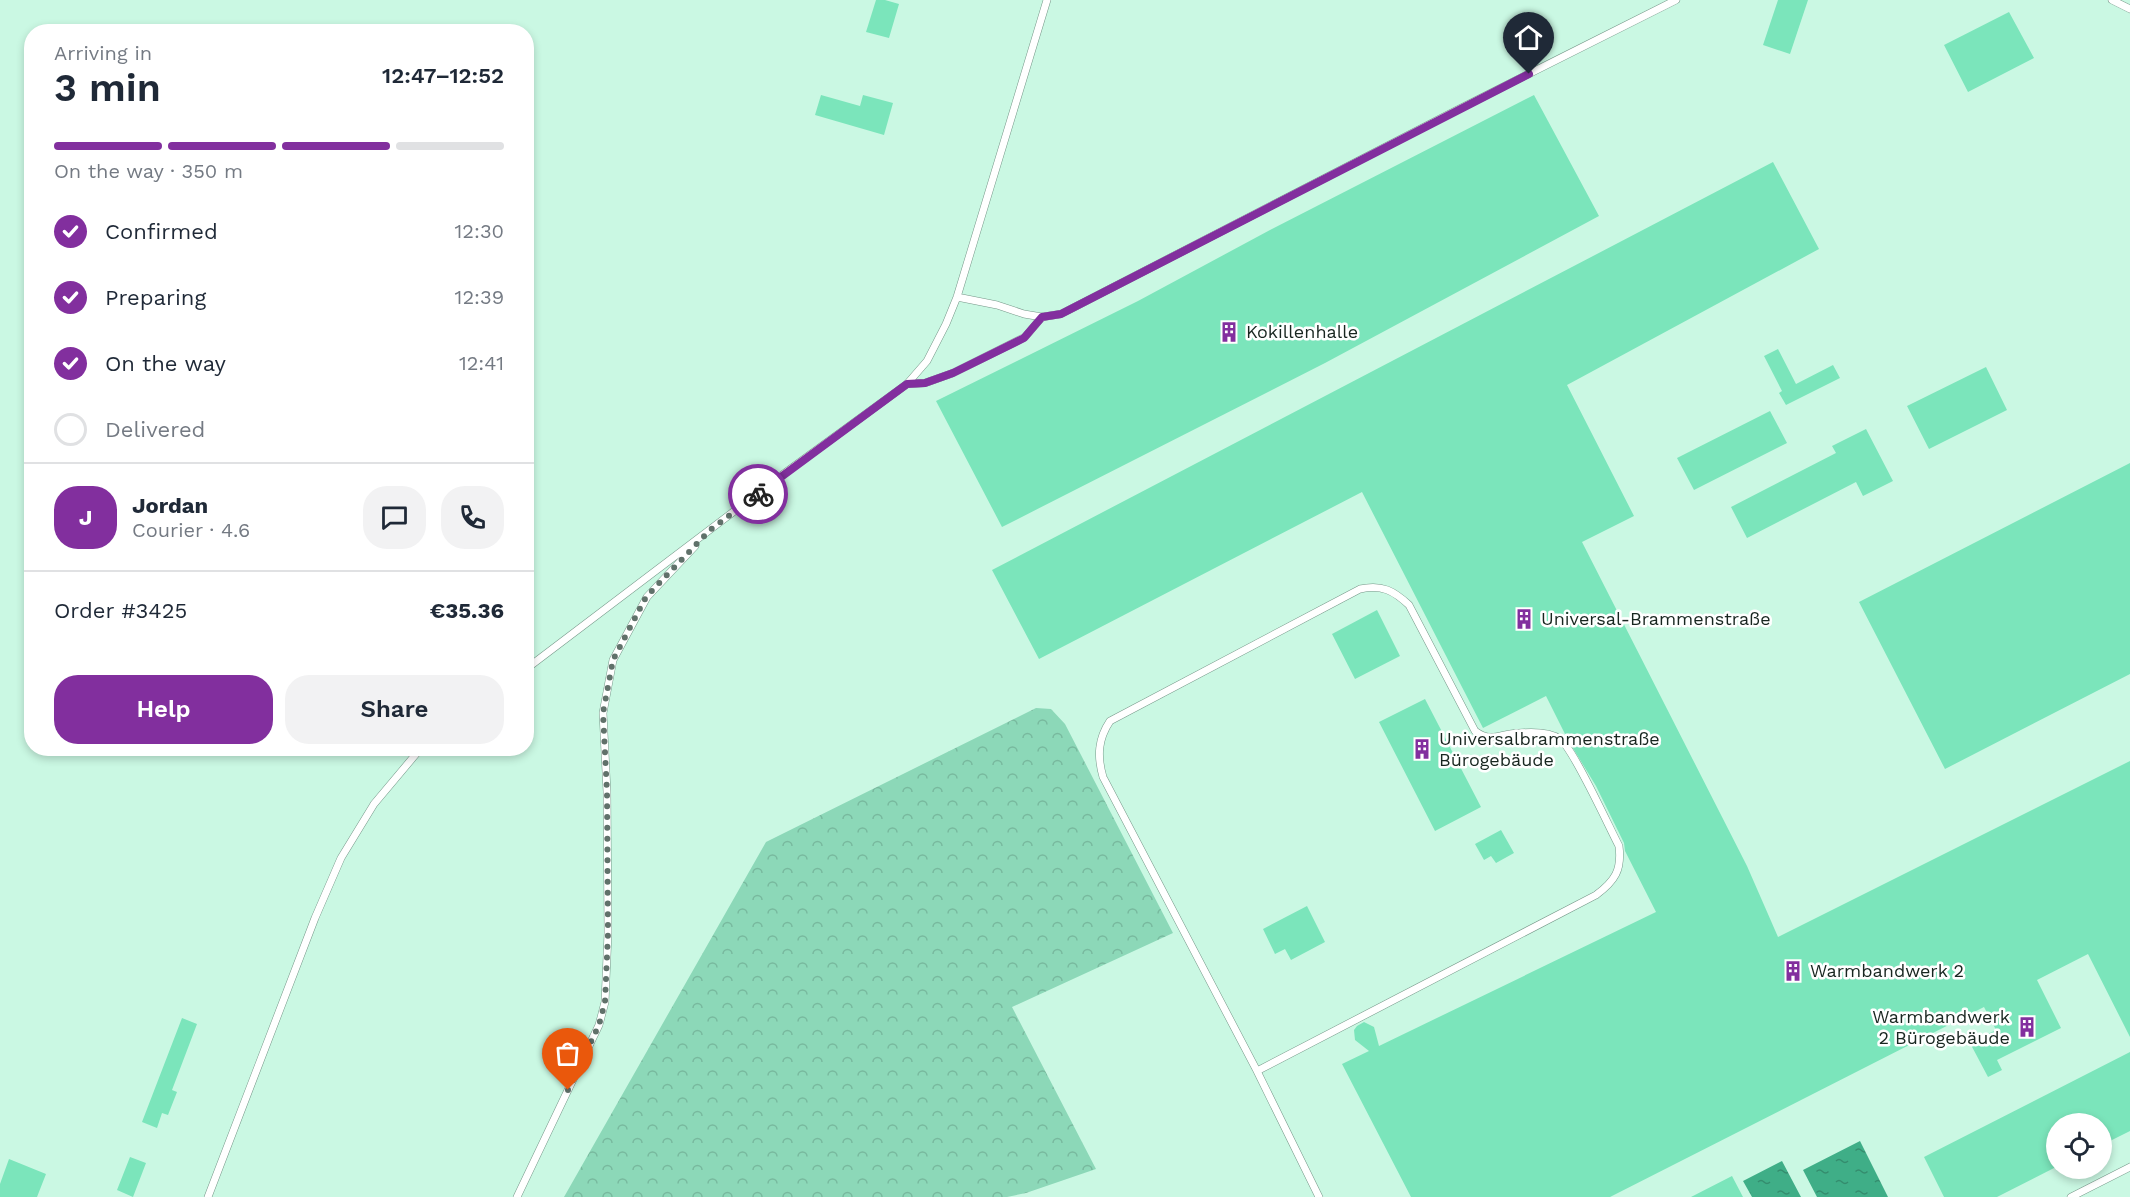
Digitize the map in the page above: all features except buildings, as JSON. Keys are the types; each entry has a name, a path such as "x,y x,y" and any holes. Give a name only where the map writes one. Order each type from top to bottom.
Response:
{"lane":[{"path":"534,663 907,384 927,361 957,297 1047,0"},
{"path":"957,297 1042,317 1061,314 1676,0"},
{"path":"2112,0 2130,9"},
{"path":"907,384 925,383 953,373 1024,338 1042,317"},
{"path":"517,1197 599,1025 605,1002 608,933 607,792 603,713 613,660 646,597 710,530"},
{"path":"1257,1071 1596,895 1610,884 1621,859 1619,846 1567,747 1560,739 1544,734 1516,732 1500,737 1485,738 1475,731 1409,605 1386,588 1373,586 1360,589 1110,721 1099,744 1099,762 1103,777 1257,1071 1319,1197"},
{"path":"208,1197 315,918 341,858 374,804 415,756"},
{"path":"2071,1197 2130,1167"}],"shaded area":[{"path":"0,0 2130,0 2130,1197 0,1197"}],"green space":[{"path":"1036,708 1051,709 1065,724 1173,933 1012,1007 1096,1169 1026,1193 1007,1197 564,1197 766,842"}],"water":[{"path":"1860,1141 1888,1197 1817,1197 1803,1170"},
{"path":"1782,1161 1801,1197 1752,1197 1743,1181"}],"way so far":[{"path":"568,1090 599,1025 605,1002 608,933 607,792 603,713 613,660 646,597 710,530 758,494"}],"place":[{"name":"Kokillenhalle","path":"1229,332"},
{"name":"Universal-Brammenstraße","path":"1524,619"},
{"name":"Universalbrammenstraße Bürogebäude","path":"1422,749"},
{"name":"Warmbandwerk 2","path":"1793,971"},
{"name":"Warmbandwerk 2 Bürogebäude","path":"2027,1027"}],"route":[{"path":"758,494 907,384 925,383 953,373 1024,338 1042,317 1061,314 1529,74"}]}
